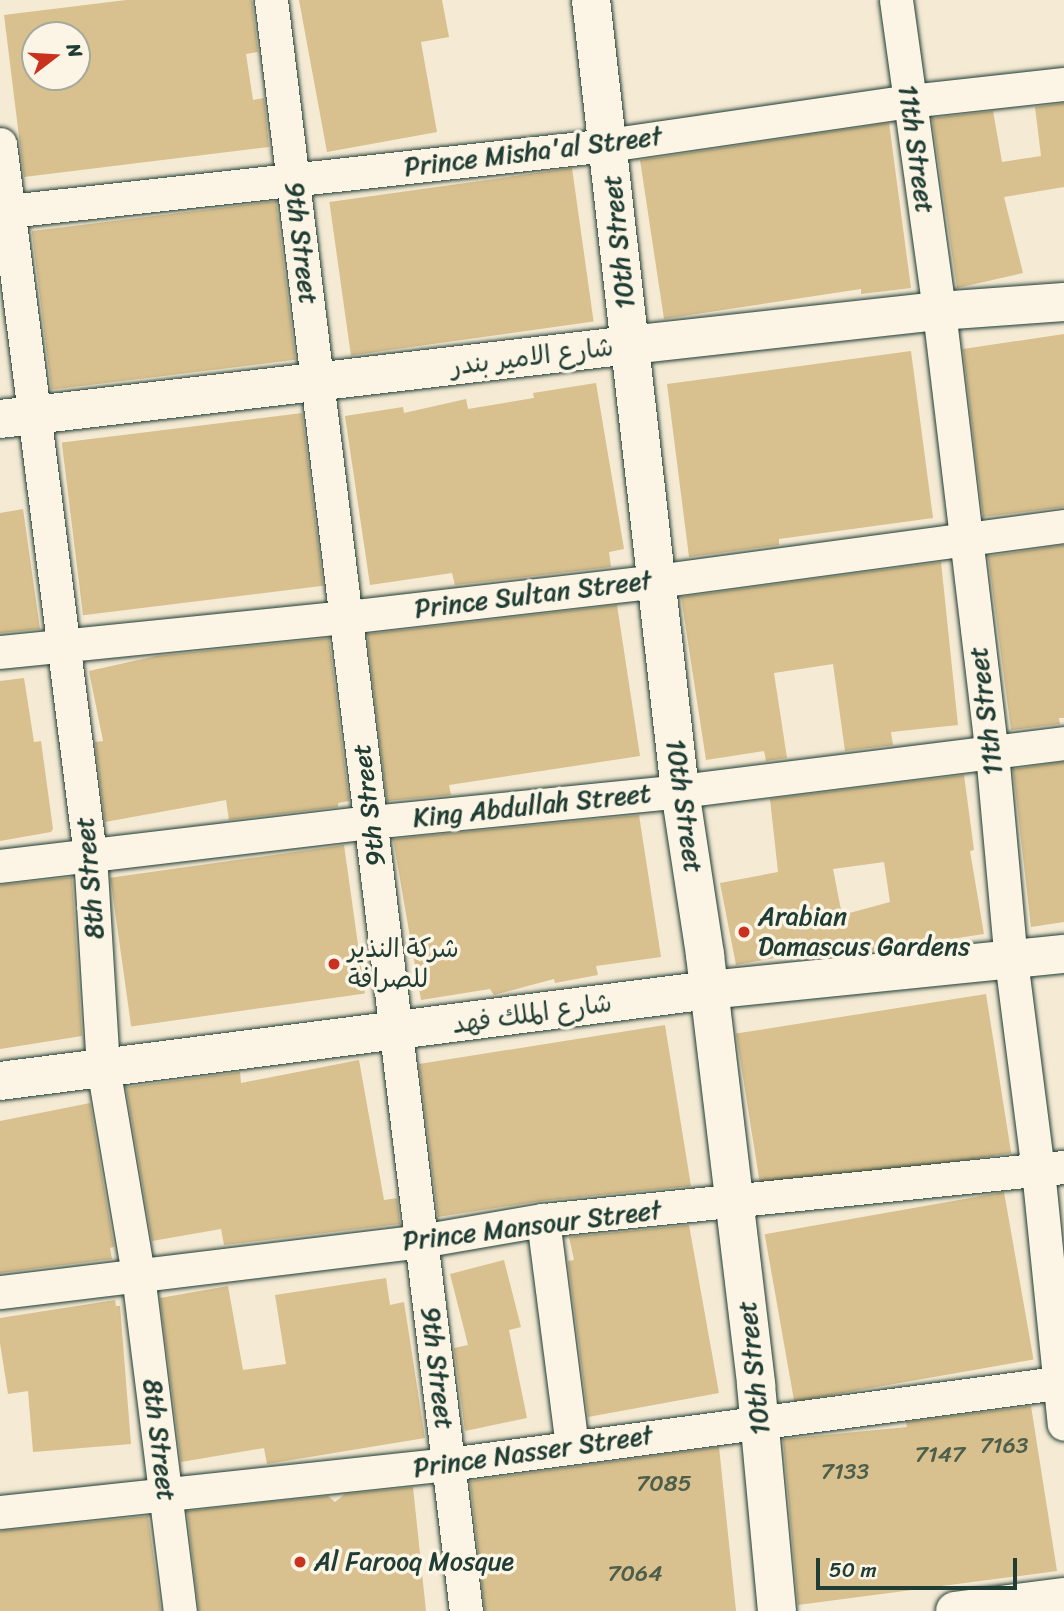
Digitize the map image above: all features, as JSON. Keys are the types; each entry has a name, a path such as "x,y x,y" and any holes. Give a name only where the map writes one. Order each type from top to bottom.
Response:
{"street":[{"name":"9th Street","path":"271,0 466,1611"},
{"name":"10th Street","path":"591,0 680,791 709,990 761,1422 778,1611"},
{"name":"11th Street","path":"896,0 939,311 992,753 1012,960 1051,1168 1064,1424"},
{"name":"Prince Misha'al Street","path":"4,212 608,145 909,101 1064,84"},
{"name":"8th Street","path":"0,144 17,418 62,643 90,855 103,1067 138,1275 180,1611"},
{"name":"شارع الامير بندر","path":"17,418 630,345 939,311 1064,302"},
{"name":"Prince Sultan Street","path":"0,652 62,643 347,618 657,581 1064,526"},
{"name":"King Abdullah Street","path":"0,866 371,822 680,791 1064,743"},
{"name":"شارع الملك فهد","path":"0,1081 395,1033 709,990 1064,954"},
{"name":"Prince Mansour Street","path":"0,1292 421,1241 542,1220 1051,1168"},
{"path":"542,1220 572,1446"},
{"name":"Prince Nasser Street","path":"0,1512 449,1464 1062,1382"},
{"path":"955,1611 1064,1597"}],"building":[{"path":"126,0 252,0 258,52 246,54 253,100 264,98 269,147 24,177 4,15"},
{"path":"299,0 442,0 449,37 421,42 437,132 327,152"},
{"path":"1064,103 1064,187 1004,197 1023,273 957,288 932,118 993,111 1002,162 1041,156 1035,107"},
{"path":"889,123 911,288 861,294 861,289 664,319 640,160"},
{"path":"572,168 594,321 351,356 329,202"},
{"path":"276,201 295,360 51,390 32,231"},
{"path":"1064,334 1064,507 983,517 963,349"},
{"path":"911,351 933,518 779,539 779,545 689,557 667,384"},
{"path":"596,383 624,549 609,552 611,567 455,585 452,573 370,585 345,416 403,407 404,413 466,399 468,409 534,398 533,393"},
{"path":"302,413 323,586 83,615 62,442"},
{"path":"23,509 40,629 0,633 0,513"},
{"path":"1064,545 1064,718 1059,718 1060,724 1011,730 988,556"},
{"path":"941,562 958,725 891,732 893,745 845,751 833,664 774,673 787,758 766,761 764,751 706,760 681,597"},
{"path":"617,605 640,756 449,785 451,795 387,801 367,634"},
{"path":"329,638 349,801 338,803 338,807 229,820 226,800 105,822 95,742 103,741 89,671 156,656"},
{"path":"24,678 34,742 41,741 53,829 51,832 0,841 0,681"},
{"path":"1064,762 1064,922 1031,927 1013,769"},
{"path":"964,775 974,850 970,851 984,934 931,942 930,937 860,953 857,943 736,965 720,883 778,872 770,799","holes":["884,862 890,902 842,915 833,869"]},
{"path":"639,815 661,957 596,966 598,975 555,983 554,979 494,995 490,989 421,1000 393,839"},
{"path":"344,845 365,994 131,1026 110,878"},
{"path":"72,877 82,1036 0,1049 0,885"},
{"path":"986,994 1011,1153 761,1193 736,1034"},
{"path":"665,1025 691,1186 541,1201 438,1217 419,1064"},
{"path":"359,1060 384,1200 397,1198 400,1224 224,1245 221,1229 152,1241 126,1087 240,1072 241,1083"},
{"path":"90,1103 114,1247 110,1248 112,1259 0,1273 0,1121"},
{"path":"1004,1192 1034,1359 794,1402 765,1234"},
{"path":"689,1225 719,1393 588,1417 568,1261 574,1260 569,1237"},
{"path":"504,1260 521,1327 509,1330 527,1418 465,1431 454,1348 468,1345 450,1274"},
{"path":"386,1278 390,1305 404,1302 425,1438 267,1464 264,1448 181,1462 160,1298 228,1286 243,1370 286,1364 275,1295"},
{"path":"115,1300 116,1306 120,1306 131,1444 33,1452 28,1391 8,1394 0,1343 0,1318"},
{"path":"1031,1406 1057,1571 798,1605 783,1439 907,1427 906,1422"},
{"path":"719,1447 736,1611 485,1611 470,1481"},
{"name":"Al Farooq Mosque","path":"413,1487 426,1611 199,1611 187,1511 328,1496 335,1502 345,1494"},
{"path":"148,1516 161,1611 0,1611 0,1531"}],"place":[{"name":"Arabian Damascus Gardens","path":"744,932"},
{"name":"شركة النذير للصرافة","path":"334,964"},
{"name":"Al Farooq Mosque","path":"300,1562"}]}
